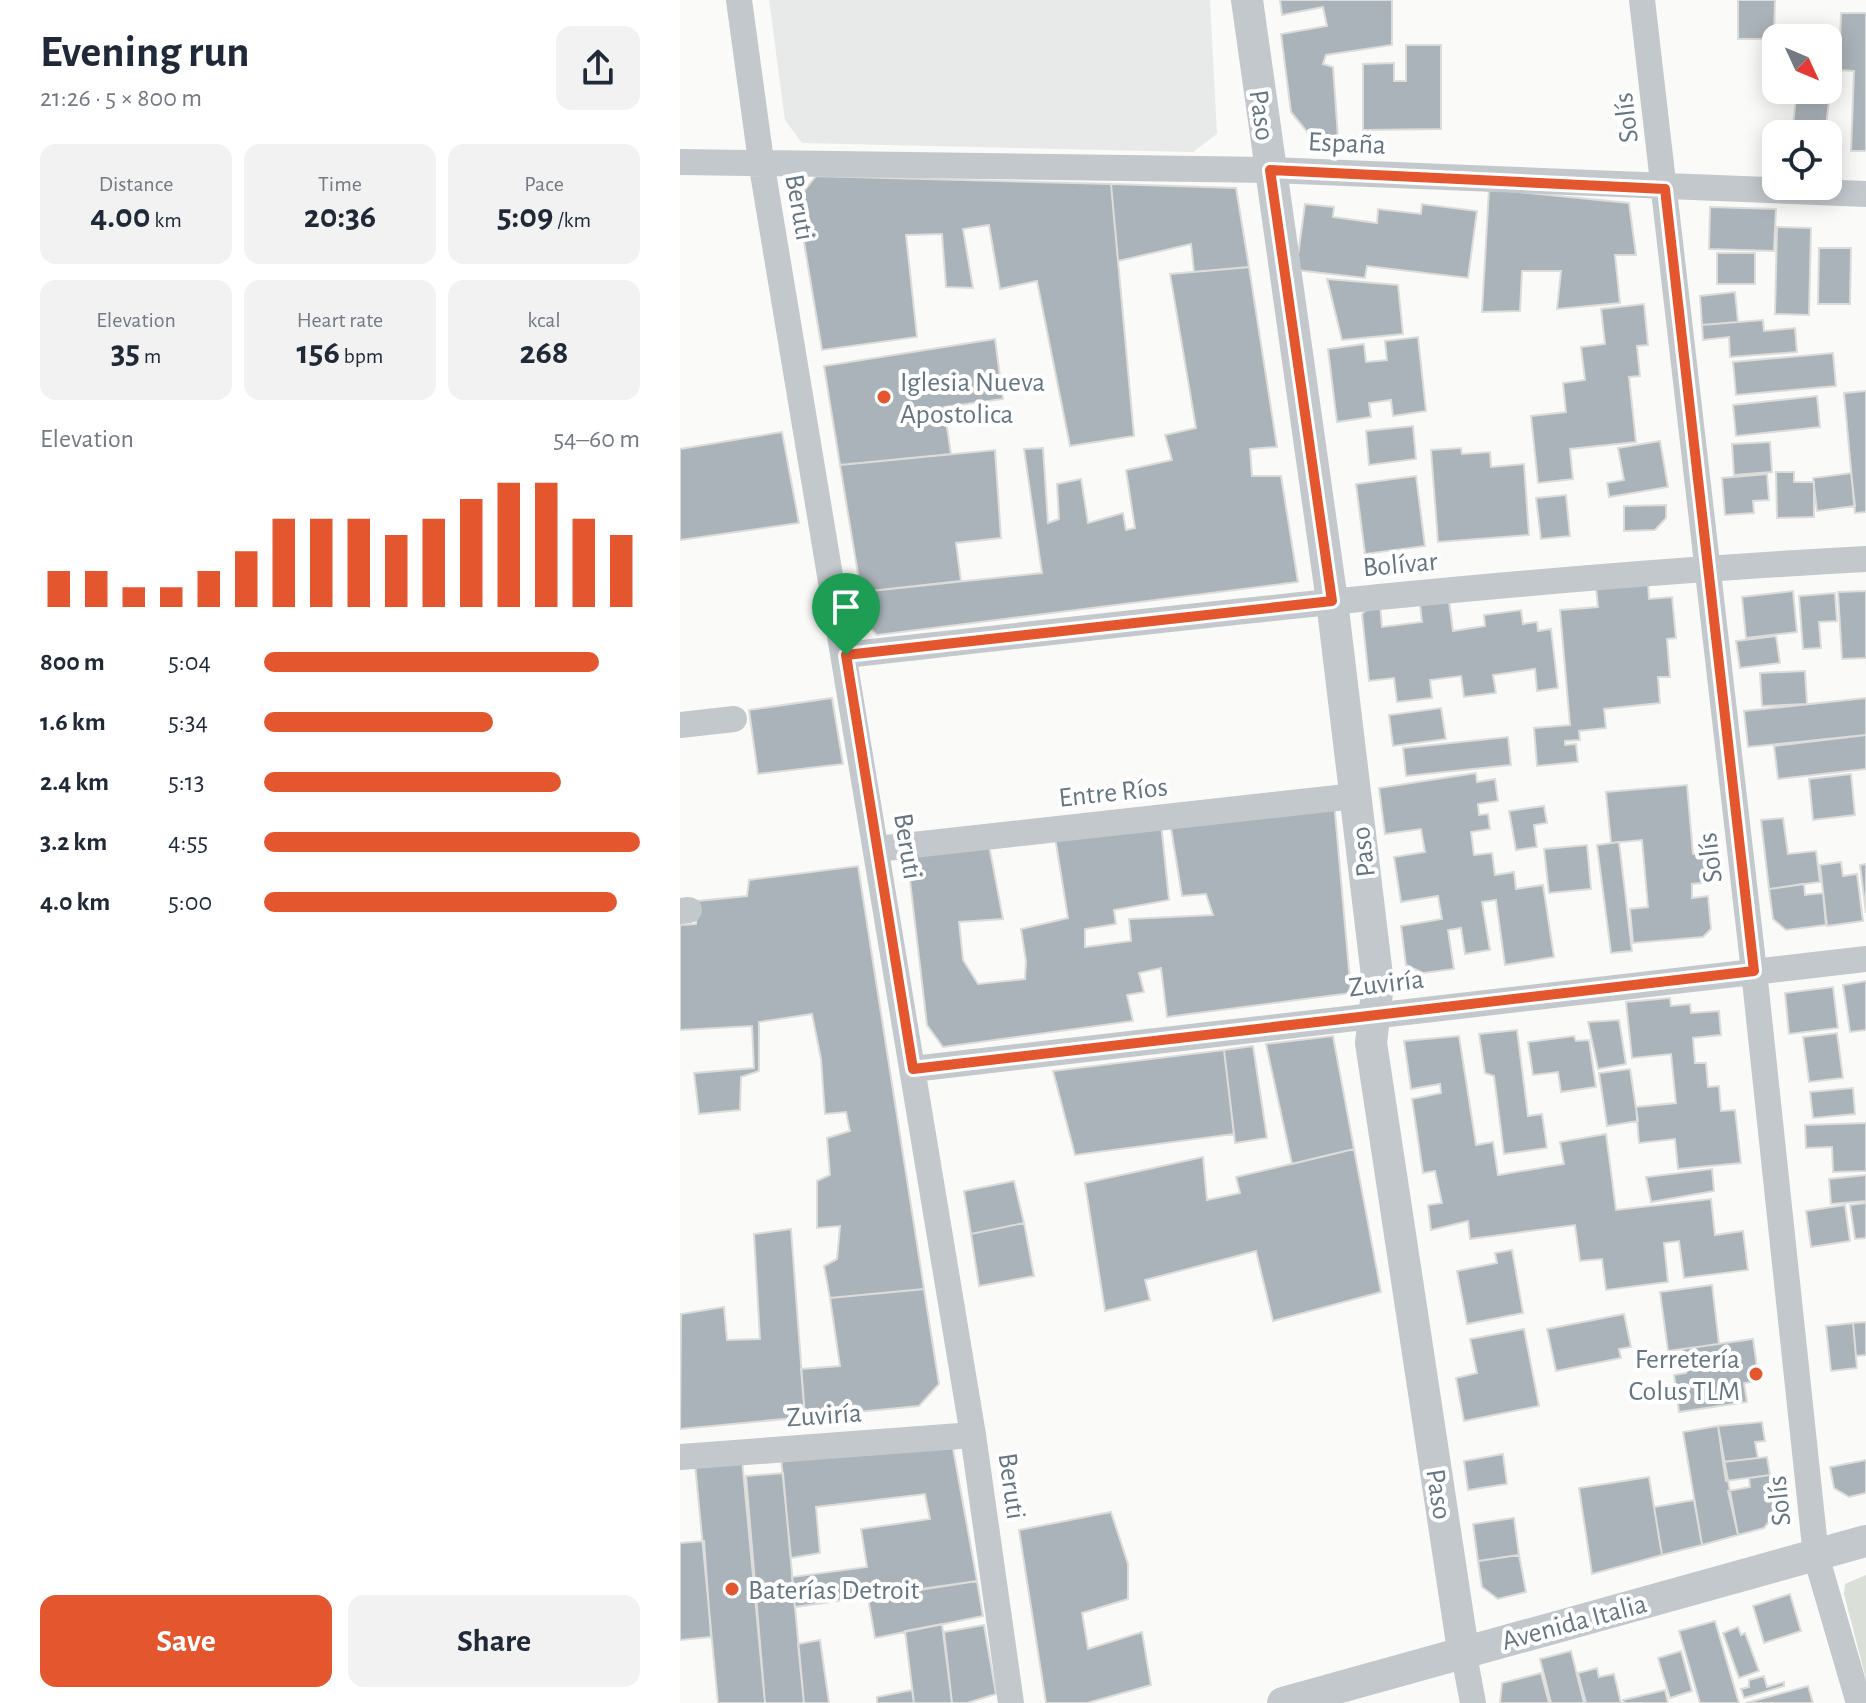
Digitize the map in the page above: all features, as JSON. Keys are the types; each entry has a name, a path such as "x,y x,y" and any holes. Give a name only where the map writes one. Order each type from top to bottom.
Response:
{"street":[{"name":"Beruti","path":"739,0 761,161 846,655 973,1435 1011,1703"},
{"name":"Paso","path":"1247,0 1332,601 1378,984 1371,1043 1473,1703"},
{"name":"Solís","path":"1642,0 1754,971 1816,1556 1859,1703"},
{"name":"España","path":"680,162 1270,170 1665,189 1866,194"},
{"name":"Bolívar","path":"846,655 1332,601 1707,568 1866,559"},
{"path":"680,725 734,719"},
{"name":"Entre Ríos","path":"877,849 1355,796"},
{"name":"Zuviría","path":"913,1069 1866,959"},
{"name":"Zuviría","path":"680,1457 973,1435"},
{"name":"Avenida Italia","path":"1283,1703 1463,1650 1866,1541"}],"shaded area":[{"path":"769,0 1210,0 1217,134 1193,152 802,143 785,120"},
{"path":"1866,1575 1866,1679 1844,1594 1845,1584"}],"building":[{"path":"1280,0 1392,0 1392,45 1326,55 1323,64 1333,67 1338,137 1308,133 1291,112 1281,34 1327,26 1323,7 1282,15"},
{"path":"1738,0 1775,0 1774,24 1762,24 1762,39 1738,39"},
{"path":"1841,13 1866,13 1866,151 1851,151 1854,71 1842,70"},
{"path":"1406,45 1441,45 1441,129 1363,130 1363,64 1394,63 1394,81 1406,81"},
{"path":"1795,104 1829,104 1827,120 1794,120"},
{"path":"816,176 1111,184 1134,436 1070,446 1037,281 1000,289 989,225 963,229 973,288 946,287 942,234 906,235 917,337 822,350 797,200"},
{"path":"1111,184 1236,188 1249,267 1194,272 1191,244 1118,261"},
{"path":"1489,189 1629,203 1636,255 1615,255 1620,303 1557,309 1561,271 1522,271 1520,311 1482,312"},
{"path":"1305,204 1334,207 1333,217 1377,223 1378,209 1421,214 1422,204 1477,211 1468,278 1367,266 1365,278 1296,270"},
{"path":"1710,207 1776,209 1774,251 1709,249"},
{"path":"1777,227 1811,228 1809,315 1775,314"},
{"path":"1819,248 1851,248 1850,304 1818,304"},
{"path":"1717,253 1755,253 1755,284 1717,284"},
{"path":"1249,267 1277,447 1250,449 1252,476 1281,476 1298,582 877,635 867,626 861,592 1042,573 1024,449 1043,448 1048,523 1059,519 1057,484 1081,479 1088,523 1123,513 1126,530 1135,528 1126,470 1172,460 1165,435 1196,428 1170,274"},
{"path":"1327,279 1398,285 1403,334 1342,340"},
{"path":"1735,292 1738,322 1702,325 1700,296"},
{"path":"1644,304 1648,345 1637,346 1640,376 1629,377 1636,442 1570,449 1573,479 1538,483 1531,416 1566,412 1563,383 1585,380 1581,347 1605,344 1601,309"},
{"path":"1763,320 1764,331 1795,328 1797,352 1730,357 1729,337 1703,340 1702,325"},
{"path":"1418,337 1426,411 1393,416 1391,400 1369,403 1371,417 1337,422 1328,349 1364,344 1366,362 1387,360 1385,341"},
{"path":"995,339 1003,399 944,407 951,454 840,465 824,366"},
{"path":"1833,353 1836,386 1736,395 1733,362"},
{"path":"1866,391 1866,512 1855,513 1844,393"},
{"path":"1817,396 1820,427 1736,436 1733,405"},
{"path":"1413,426 1416,459 1369,465 1366,431"},
{"path":"782,432 799,523 680,540 680,449"},
{"path":"1660,441 1668,487 1609,497 1607,483 1624,480 1618,448"},
{"path":"1770,442 1772,472 1734,475 1732,444"},
{"path":"1461,448 1462,454 1490,452 1491,467 1524,464 1529,535 1438,542 1431,450"},
{"path":"995,450 1001,538 956,543 961,581 861,592 840,465"},
{"path":"1776,472 1794,472 1794,482 1814,482 1814,517 1777,518"},
{"path":"1851,473 1855,506 1817,511 1813,478"},
{"path":"1767,474 1769,500 1753,501 1754,513 1725,515 1722,478"},
{"path":"1416,476 1425,546 1365,554 1356,484"},
{"path":"1566,495 1570,536 1541,539 1536,498"},
{"path":"1666,505 1666,518 1655,530 1624,531 1624,506"},
{"path":"1648,583 1649,599 1672,597 1676,638 1667,639 1670,677 1658,677 1660,703 1604,709 1606,728 1579,731 1580,740 1565,741 1565,745 1576,744 1578,762 1537,766 1534,728 1570,725 1560,610 1598,607 1596,588"},
{"path":"1793,591 1797,632 1746,638 1742,597"},
{"path":"1866,591 1866,658 1842,659 1838,592"},
{"path":"1835,593 1837,621 1819,622 1821,648 1803,649 1799,596"},
{"path":"1449,601 1453,631 1485,626 1484,615 1521,610 1523,624 1537,622 1538,631 1551,629 1558,688 1537,691 1535,669 1493,675 1496,693 1464,697 1461,676 1430,680 1432,698 1397,702 1394,678 1369,681 1362,614 1371,605 1380,604 1382,627 1422,622 1420,605"},
{"path":"1776,636 1780,663 1740,668 1736,641"},
{"path":"1805,671 1807,704 1762,706 1760,673"},
{"path":"832,698 843,764 758,774 749,710"},
{"path":"1866,698 1866,735 1748,747 1744,711"},
{"path":"1441,708 1446,739 1393,746 1389,715"},
{"path":"1866,735 1866,769 1778,779 1774,746"},
{"path":"1508,737 1511,765 1406,776 1403,748"},
{"path":"1476,773 1477,782 1495,779 1498,801 1478,804 1479,815 1488,814 1490,829 1471,832 1474,855 1492,853 1495,875 1514,872 1516,889 1543,885 1554,957 1505,965 1496,900 1482,902 1490,950 1465,954 1461,928 1448,930 1454,969 1423,973 1406,965 1401,926 1442,919 1438,896 1401,902 1394,857 1425,852 1421,829 1385,834 1379,788"},
{"path":"1851,774 1855,815 1813,820 1809,779"},
{"path":"1687,785 1693,854 1711,853 1713,882 1692,884 1692,898 1708,896 1711,929 1703,937 1633,943 1630,909 1648,907 1642,840 1611,843 1606,792"},
{"path":"1334,801 1351,993 1167,1017 1161,968 1139,973 1144,992 1127,995 1133,1021 943,1047 927,1025 907,855 989,845 1003,919 959,922 963,960 978,984 1025,979 1026,961 1021,929 1068,918 1055,837 1161,823 1169,900 1114,910 1116,924 1085,929 1085,947 1131,941 1129,919 1213,915 1206,894 1182,896 1170,822"},
{"path":"1544,806 1547,823 1534,825 1537,847 1516,850 1509,811"},
{"path":"1783,818 1788,854 1816,851 1820,882 1769,889 1761,820"},
{"path":"1619,842 1632,951 1611,953 1597,845"},
{"path":"1587,845 1591,889 1549,893 1544,849"},
{"path":"1841,862 1843,876 1857,874 1863,921 1827,926 1820,865"},
{"path":"1866,864 1866,913 1860,865"},
{"path":"858,866 924,1289 830,1298 824,1266 837,1259 840,1226 817,1228 817,1181 830,1175 827,1138 850,1131 846,1112 825,1114 821,1059 812,1014 759,1022 759,1071 741,1077 740,1110 699,1114 694,1073 754,1068 752,1026 680,1030 680,925 696,924 697,901 747,896 749,880"},
{"path":"1804,884 1805,895 1823,893 1826,925 1786,930 1773,919 1769,889"},
{"path":"1866,981 1866,1030 1850,1032 1843,985"},
{"path":"1833,987 1838,1028 1789,1034 1785,993"},
{"path":"1670,998 1671,1006 1690,1004 1691,1013 1719,1011 1721,1035 1693,1038 1695,1063 1706,1063 1708,1087 1719,1086 1721,1111 1735,1110 1741,1163 1678,1169 1675,1139 1639,1143 1636,1107 1676,1103 1671,1054 1632,1058 1626,1002"},
{"path":"1619,1020 1626,1064 1598,1069 1588,1022"},
{"path":"1517,1030 1528,1116 1542,1114 1547,1148 1504,1154 1494,1076 1485,1073 1479,1034"},
{"path":"1837,1033 1843,1078 1809,1082 1803,1037"},
{"path":"1333,1036 1354,1149 1292,1164 1266,1044"},
{"path":"1459,1036 1476,1145 1493,1142 1498,1175 1564,1164 1560,1142 1606,1134 1616,1210 1711,1199 1715,1235 1743,1231 1748,1270 1684,1278 1679,1241 1664,1243 1668,1282 1606,1290 1602,1259 1580,1261 1575,1225 1470,1239 1468,1221 1431,1230 1428,1205 1442,1203 1435,1171 1423,1173 1412,1099 1441,1093 1440,1084 1411,1089 1404,1041"},
{"path":"1574,1036 1576,1041 1589,1040 1596,1087 1561,1092 1558,1072 1533,1075 1528,1042"},
{"path":"1253,1046 1267,1138 1235,1143 1224,1050"},
{"path":"1224,1050 1234,1134 1075,1155 1053,1071"},
{"path":"1630,1069 1638,1121 1607,1126 1599,1073"},
{"path":"1853,1088 1855,1114 1813,1118 1810,1092"},
{"path":"1866,1123 1866,1171 1833,1172 1832,1147 1806,1148 1805,1125"},
{"path":"1354,1149 1381,1292 1273,1321 1256,1251 1145,1280 1150,1300 1105,1311 1085,1183 1203,1157 1207,1200 1240,1193 1236,1177"},
{"path":"1712,1169 1714,1191 1651,1202 1646,1177"},
{"path":"1866,1175 1866,1201 1831,1204 1829,1179"},
{"path":"1014,1181 1024,1223 971,1234 964,1191"},
{"path":"1866,1203 1866,1238 1855,1239 1850,1205"},
{"path":"1845,1205 1850,1241 1811,1247 1806,1211"},
{"path":"1024,1223 1034,1276 979,1286 971,1234"},
{"path":"791,1229 805,1417 680,1429 681,1314 724,1307 727,1340 760,1339 754,1234"},
{"path":"1512,1250 1523,1313 1467,1324 1457,1271 1497,1263 1495,1253"},
{"path":"1712,1285 1719,1344 1668,1351 1660,1292"},
{"path":"924,1289 939,1384 919,1406 805,1417 801,1369 840,1366 830,1298"},
{"path":"1624,1314 1631,1347 1619,1349 1621,1358 1556,1371 1547,1329"},
{"path":"1866,1322 1866,1355 1856,1356 1853,1323"},
{"path":"1853,1323 1857,1368 1831,1371 1826,1326"},
{"path":"1524,1329 1539,1406 1464,1421 1456,1378 1477,1373 1470,1339"},
{"path":"1753,1339 1759,1381 1744,1383 1747,1402 1679,1412 1674,1375 1686,1373 1683,1349"},
{"path":"1762,1422 1765,1441 1755,1442 1758,1458 1723,1462 1718,1426"},
{"path":"1718,1426 1738,1535 1702,1545 1683,1432"},
{"path":"952,1443 977,1581 795,1607 792,1577 867,1567 861,1529 930,1519 925,1494 816,1507 820,1553 791,1558 781,1458"},
{"path":"1503,1454 1507,1484 1468,1490 1464,1461"},
{"path":"1767,1457 1770,1475 1726,1481 1723,1462"},
{"name":"Baterías Detroit","path":"742,1459 765,1703 718,1703 695,1464"},
{"path":"1866,1460 1866,1493 1849,1497 1834,1488 1830,1467"},
{"path":"783,1473 804,1703 765,1703 746,1476"},
{"path":"1770,1475 1776,1512 1764,1528 1738,1535 1728,1491 1750,1487 1749,1478"},
{"path":"1649,1477 1662,1555 1592,1574 1579,1488"},
{"path":"1694,1500 1702,1545 1662,1555 1654,1507"},
{"path":"1111,1512 1128,1564 1128,1599 1082,1613 1088,1649 1142,1632 1151,1685 1087,1703 1046,1703 1019,1530"},
{"path":"1514,1518 1519,1555 1478,1561 1473,1524"},
{"path":"704,1541 711,1637 680,1640 680,1543"},
{"path":"1519,1555 1526,1592 1498,1599 1482,1587 1478,1561"},
{"path":"977,1581 983,1616 875,1638 868,1598"},
{"path":"1790,1594 1801,1631 1764,1643 1753,1606"},
{"path":"1715,1621 1739,1703 1700,1703 1679,1631"},
{"path":"942,1624 952,1703 914,1703 905,1631"},
{"path":"984,1625 996,1694 967,1703 952,1703 944,1632"},
{"path":"1738,1627 1741,1635 1745,1633 1759,1671 1739,1678 1723,1633"},
{"path":"820,1640 829,1703 804,1703 798,1644"},
{"path":"1571,1651 1584,1703 1551,1703 1540,1659"},
{"path":"1681,1651 1692,1691 1670,1698 1658,1658"},
{"path":"1597,1668 1599,1677 1614,1674 1621,1703 1586,1703 1578,1673"},
{"path":"1541,1673 1549,1703 1500,1703 1502,1683"},
{"path":"1764,1676 1767,1687 1784,1682 1784,1686 1744,1698 1741,1689 1749,1687 1749,1680"},
{"path":"1808,1686 1813,1703 1746,1703"},
{"path":"912,1690 914,1703 877,1703 877,1697"},
{"path":"1665,1690 1668,1703 1624,1703 1623,1700"}],"place":[{"name":"Iglesia Nueva Apostolica","path":"884,397"},
{"name":"Ferretería Colus TLM","path":"1756,1374"},
{"name":"Baterías Detroit","path":"732,1589"}],"route":[{"path":"1270,170 1665,189 1754,971 913,1069 846,655 1332,601 1270,170"}]}
